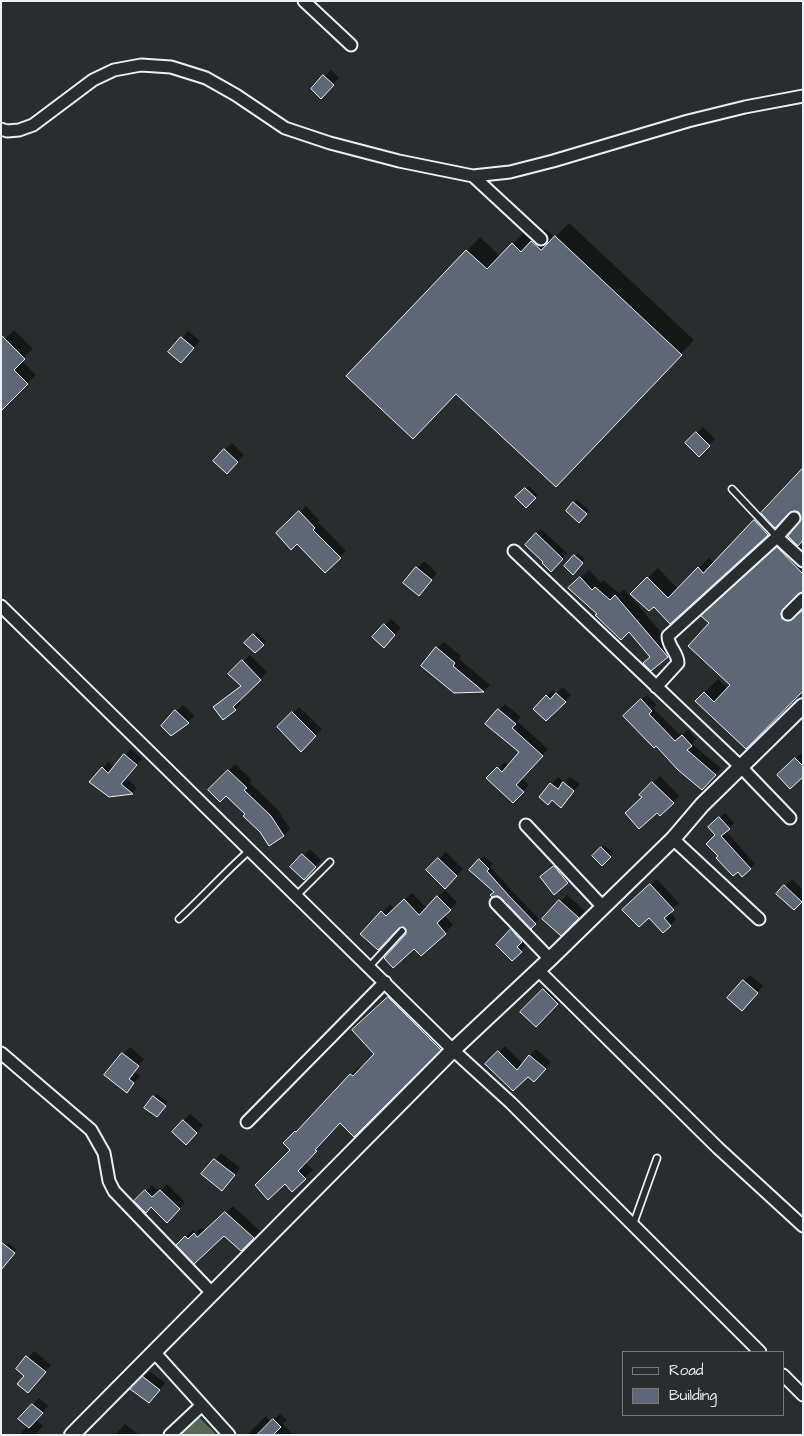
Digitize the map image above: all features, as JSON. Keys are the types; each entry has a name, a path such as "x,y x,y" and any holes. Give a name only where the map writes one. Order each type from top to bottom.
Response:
{"street":[{"path":"304,1 351,45"},
{"path":"1,129 7,132 32,125 93,80 114,70 142,65 171,67 206,78 236,95 285,128 330,144 399,161 473,176 510,172 688,121 745,107 803,96"},
{"path":"473,176 541,239"},
{"path":"656,687 678,663 678,658 669,642 668,636 777,537 794,518"},
{"path":"777,537 803,561"},
{"path":"514,551 741,767 790,818"},
{"path":"788,614 803,599"},
{"path":"1,606 453,1050 511,1103 759,1351"},
{"path":"72,1435 453,1050 673,839 702,805 803,706"},
{"path":"526,825 602,907"},
{"path":"673,839 759,919"},
{"path":"496,903 550,959"},
{"path":"538,970 718,1148 803,1226"},
{"path":"247,1122 385,982"},
{"path":"1,1053 90,1130 104,1153 109,1181 114,1190 213,1294"},
{"path":"155,1353 229,1435"},
{"path":"784,1376 803,1395"},
{"path":"170,1435 202,1405"}],"lane":[{"path":"732,489 777,537"},
{"path":"179,918 210,891 225,872 250,850"},
{"path":"297,895 330,862"},
{"path":"369,967 402,931"},
{"path":"633,1225 657,1158"}],"green space":[{"path":"195,1413 217,1435 173,1435"}],"building":[{"path":"323,75 334,85 321,99 311,89"},
{"path":"555,236 682,355 556,487 456,394 413,439 346,376 466,250 487,269 512,243 521,252 531,241 541,250"},
{"path":"1,335 25,359 14,370 28,384 1,411"},
{"path":"181,337 194,348 181,363 168,352"},
{"path":"696,432 710,446 699,457 685,443"},
{"path":"224,449 238,462 227,474 213,461"},
{"path":"803,468 803,540 798,546 788,536 801,520 799,512 789,513 775,528 761,513"},
{"path":"525,488 536,498 526,508 515,497"},
{"path":"573,502 587,514 579,523 566,511"},
{"path":"299,511 315,528 313,530 341,558 325,573 297,544 291,550 276,533"},
{"path":"754,520 768,535 670,624 654,607 649,611 630,594 647,577 668,598 698,567 703,573"},
{"path":"536,533 563,559 551,572 525,545"},
{"path":"777,547 803,574 803,592 798,594 781,613 782,619 789,621 803,610 803,691 746,749 695,701 704,692 714,702 730,685 688,646 709,623 701,616"},
{"path":"574,555 583,563 573,575 564,566"},
{"path":"416,567 432,580 419,596 403,583"},
{"path":"580,577 592,590 595,587 610,600 615,595 668,657 651,671 643,663 650,657 629,632 621,640 595,615 597,614 568,588"},
{"path":"384,624 395,635 384,648 372,637"},
{"path":"253,634 264,645 255,653 244,643"},
{"path":"436,647 455,663 453,666 484,692 454,693 421,666"},
{"path":"242,660 261,680 233,707 236,710 223,720 213,707 241,686 228,674"},
{"path":"556,693 566,702 546,721 533,709 546,695 550,699"},
{"path":"641,699 652,711 649,714 675,741 682,735 692,746 687,750 716,775 702,790 678,770 656,746 654,748 623,716"},
{"path":"498,709 516,724 512,728 543,756 516,785 524,792 513,803 486,778 497,767 502,772 519,752 485,724"},
{"path":"175,710 189,723 171,736 161,726"},
{"path":"292,712 316,736 301,752 277,727"},
{"path":"124,754 137,765 121,784 133,794 109,797 89,782 102,767 108,773"},
{"path":"795,758 803,766 803,777 790,789 777,775"},
{"path":"228,770 247,788 244,790 271,816 284,836 269,846 260,832 243,816 245,814 226,796 220,802 208,790"},
{"path":"563,782 574,791 561,808 552,800 548,805 539,797 550,783 558,789"},
{"path":"652,782 674,803 660,816 657,813 639,829 625,813 642,797 639,795"},
{"path":"719,817 730,829 721,836 751,869 742,877 738,872 733,876 706,844 715,835 708,827"},
{"path":"601,847 611,857 602,866 592,856"},
{"path":"302,854 316,867 304,880 290,867"},
{"path":"438,858 457,876 445,889 426,870"},
{"path":"479,859 489,869 487,871 536,924 531,929 501,898 498,896 492,897 490,895 494,892 469,870"},
{"path":"554,866 568,883 554,895 540,877"},
{"path":"650,884 674,910 664,918 671,926 663,933 649,918 639,927 622,910"},
{"path":"784,885 802,902 794,910 776,894"},
{"path":"437,896 451,910 437,923 446,934 421,956 414,949 393,968 384,958 406,934 406,929 403,927 399,928 378,950 360,934 381,911 386,916 404,899 419,915"},
{"path":"559,900 579,918 561,936 542,919"},
{"path":"511,929 522,942 517,947 522,952 512,961 496,945"},
{"path":"743,980 758,993 742,1011 727,998"},
{"path":"543,989 558,1004 536,1027 520,1012"},
{"path":"388,997 441,1050 354,1137 340,1123 298,1171 306,1179 292,1192 285,1184 268,1200 255,1185 290,1150 283,1143 296,1132 350,1074 353,1076 374,1054 352,1030"},
{"path":"498,1051 517,1070 529,1055 546,1069 534,1082 528,1077 513,1091 485,1064"},
{"path":"122,1053 139,1066 129,1079 134,1083 127,1093 104,1075"},
{"path":"153,1096 166,1106 157,1117 144,1108"},
{"path":"183,1120 197,1133 186,1145 172,1132"},
{"path":"214,1159 235,1175 222,1191 201,1174"},
{"path":"145,1190 152,1197 160,1190 180,1209 167,1223 151,1207 146,1213 134,1201"},
{"path":"225,1212 254,1238 241,1251 224,1236 194,1264 176,1245 185,1236 188,1239 194,1233 197,1237"},
{"path":"1,1242 15,1253 1,1270"},
{"path":"26,1356 46,1372 28,1393 17,1384 24,1376 16,1369"},
{"path":"142,1376 160,1390 149,1403 130,1389"},
{"path":"32,1404 43,1413 29,1428 18,1419"},
{"path":"273,1419 281,1427 273,1435 257,1435"}]}
